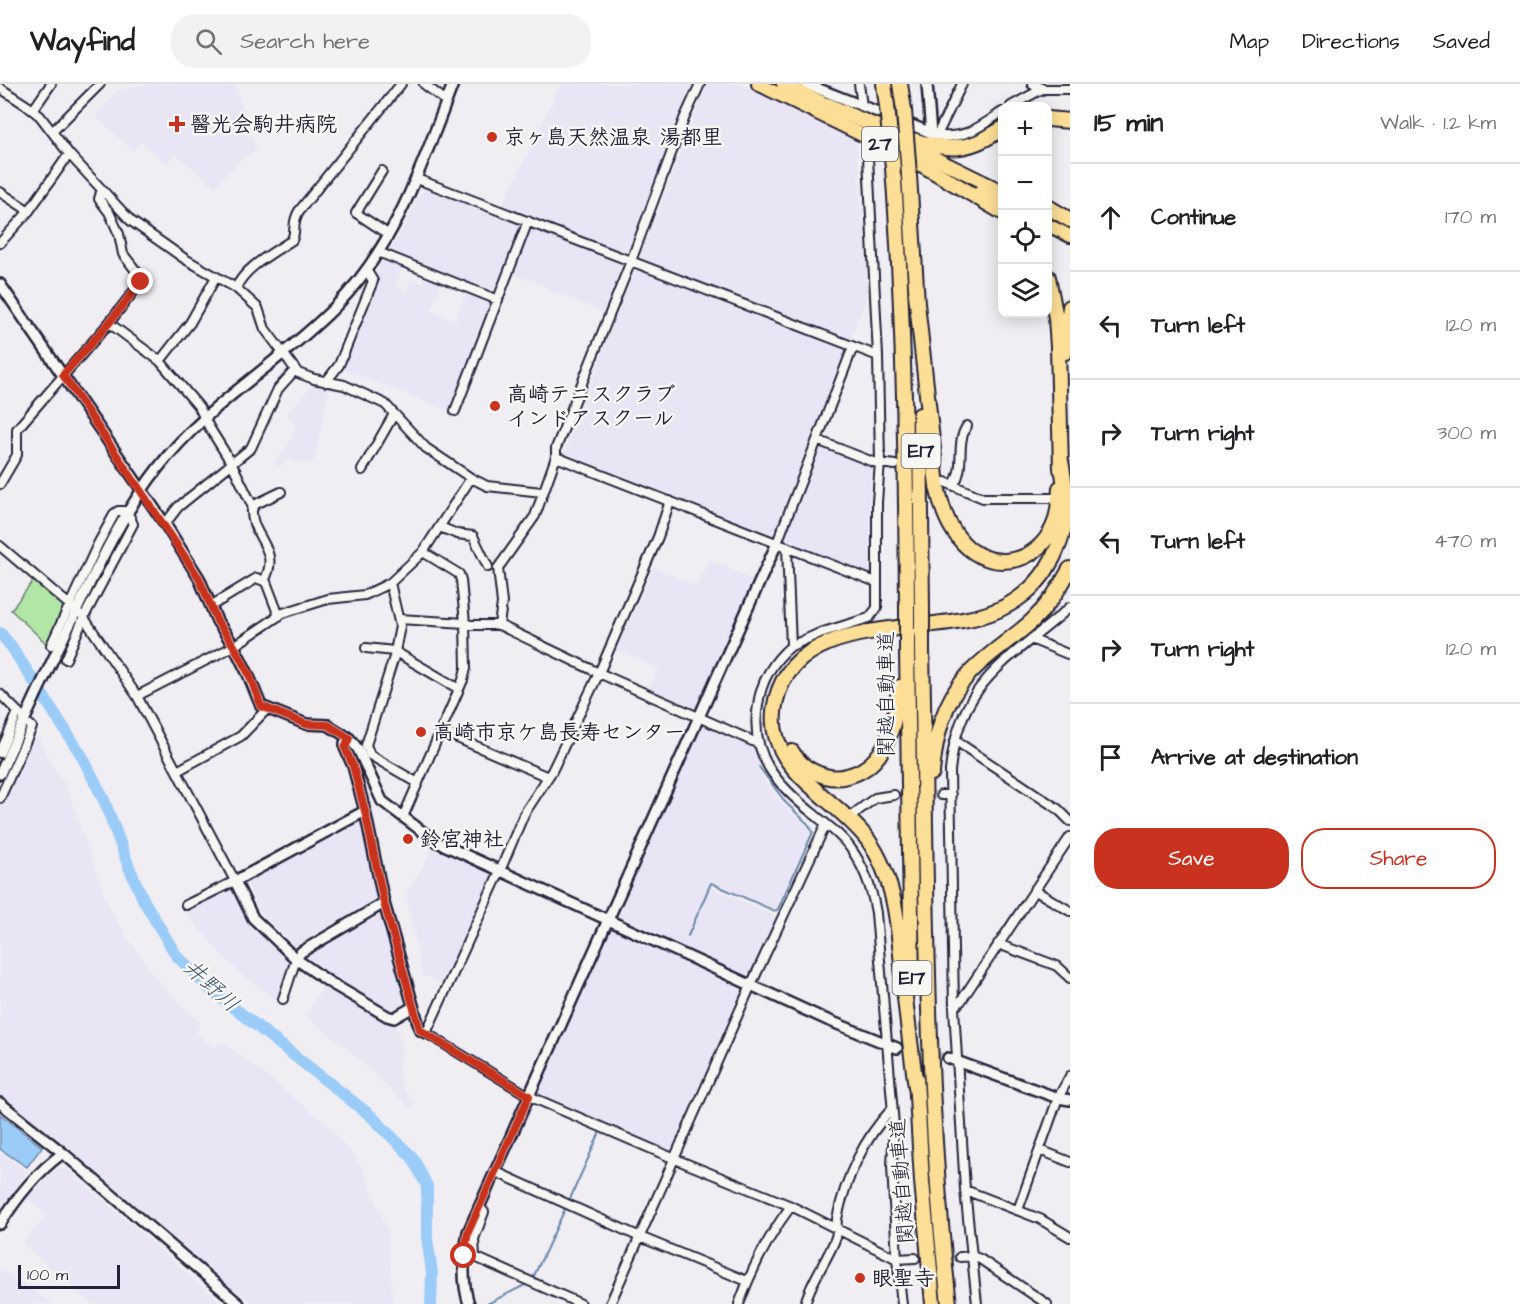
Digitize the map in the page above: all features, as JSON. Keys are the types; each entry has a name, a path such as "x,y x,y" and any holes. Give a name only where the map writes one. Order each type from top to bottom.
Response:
{"highway":[{"name":"関越自動車道","path":"884,84 893,168 901,294 900,462 909,899 916,1087 933,1304"},
{"name":"関越自動車道","path":"900,84 909,175 916,294 921,460 928,999 940,1213 949,1304"},
{"path":"827,105 920,143 941,148 974,144 998,131"},
{"path":"1052,111 1070,113"},
{"path":"1052,119 1070,121"},
{"path":"921,164 999,210"},
{"path":"1052,210 1070,222"},
{"path":"916,294 937,486 945,515 959,539 979,555 990,560 1014,561 1035,551 1044,542 1055,521 1060,495 1061,461 1056,318 1052,300"},
{"path":"1060,399 1070,307"},
{"path":"916,1087 896,913 884,869 867,839 856,826 800,777 784,756 773,722 776,699 786,676 795,665 828,643 877,630 970,619 998,610 1023,595 1043,575 1063,534 1068,507 1061,461"},
{"path":"904,651 895,718 877,757 861,771 840,778 829,778 802,765 795,756 785,734 783,710 793,681 808,665 834,649 863,640 955,629 1001,617 1025,603 1045,585 1058,566 1070,537"},
{"path":"928,999 931,784 935,741 940,724 952,697 969,674 1044,609 1070,569"}],"main road":[{"name":"27","path":"758,84 998,201"},
{"name":"27","path":"783,84 998,189"},
{"path":"1052,215 1070,222"},
{"path":"1052,227 1070,236"}],"street":[{"path":"33,110 51,84"},
{"path":"53,131 100,84"},
{"path":"236,288 239,280 292,240 295,234 294,219 299,211 401,84"},
{"path":"424,84 446,101"},
{"path":"0,774 100,560 127,511 179,443 222,402 330,313 367,271 417,179 453,84"},
{"path":"499,625 502,603 498,567 535,516 542,492 548,484 556,457 556,448 631,261 684,119 700,84"},
{"path":"806,84 934,134 955,137 968,134 998,115"},
{"path":"859,84 862,106"},
{"path":"927,84 934,134"},
{"path":"934,134 962,84"},
{"path":"1016,102 1038,86 1070,89"},
{"path":"0,88 33,110 53,131 101,192 131,221 185,259 236,288 258,308 265,329 296,370 311,379 344,385 384,404 426,448 487,486 542,492"},
{"path":"867,138 878,356 880,462 876,502 877,608 869,618 820,633 791,646 783,653 769,671 760,692 757,707 757,743 765,763 790,795 838,833 859,861 873,894 894,1125 892,1166 902,1304"},
{"path":"0,243 29,212 69,154"},
{"path":"382,171 356,213 388,234"},
{"path":"417,179 878,356"},
{"path":"0,192 29,212"},
{"path":"0,484 17,455 17,429 140,284 141,279 123,254 119,234 109,212 99,199 101,192"},
{"path":"455,411 528,221"},
{"path":"378,252 498,300"},
{"path":"326,382 339,365 373,280 367,271"},
{"path":"160,361 196,313 216,277"},
{"path":"0,284 165,524 199,578 217,621 249,674 258,702 267,710 285,714 306,724 328,725 349,738 358,749 382,801 435,842 751,985 897,1048"},
{"path":"109,323 160,361 206,418 253,507 252,522 267,548 270,562 270,568 264,581"},
{"path":"470,1304 464,1285 464,1256 468,1232 699,717 782,545 853,347"},
{"path":"165,524 178,507 251,448 278,389 296,370"},
{"path":"362,470 394,414"},
{"path":"954,484 959,477 962,433 967,426"},
{"path":"818,440 873,462 900,462"},
{"path":"556,457 876,582"},
{"path":"137,696 234,646 279,616 309,603 328,598 365,595 390,583 423,552 471,478"},
{"path":"945,482 983,498 1055,498"},
{"path":"253,507 282,492"},
{"path":"426,1033 524,814 548,777 599,673 658,537 670,501"},
{"path":"51,645 115,513 127,511"},
{"path":"66,659 83,616 133,524 127,511"},
{"path":"440,527 458,534 473,536 488,567"},
{"path":"782,545 791,646"},
{"path":"0,546 71,606"},
{"path":"403,818 466,668 465,623 459,574 423,552"},
{"path":"211,606 257,578 266,582 279,616"},
{"path":"390,583 399,619 394,657 366,745 370,755 418,783"},
{"path":"977,1304 953,1059 950,771 954,743 961,719 972,696 993,670 1070,607"},
{"path":"83,616 137,696 254,918 296,959 329,982 387,1016 394,1018 413,1007"},
{"path":"399,619 499,625 599,673 757,743"},
{"path":"1031,639 1070,655"},
{"path":"366,648 394,651 459,689"},
{"path":"0,694 19,713 0,753"},
{"path":"177,771 241,736 267,710"},
{"path":"0,798 32,727 30,725"},
{"path":"441,731 548,777"},
{"path":"349,738 345,748 353,766 365,811 384,903 420,1030 529,1096 791,1206 897,1259 915,1258"},
{"path":"954,743 959,743 1058,809 1070,821"},
{"path":"855,813 875,798 894,795"},
{"path":"941,795 951,795"},
{"path":"186,905 365,811"},
{"path":"610,1304 751,985 826,824"},
{"path":"838,833 845,825"},
{"path":"954,1008 961,1001 1070,837"},
{"path":"1034,890 1070,911"},
{"path":"283,999 296,959 301,952 384,903"},
{"path":"998,944 1057,966 1070,978"},
{"path":"953,1059 1058,1098 1070,1100"},
{"path":"1018,1210 1058,1098 1070,1076"},
{"path":"0,1103 63,1153 239,1304"},
{"path":"805,1304 811,1287 837,1236 837,1221 848,1178 865,1146 892,1109"},
{"path":"1040,1150 1070,1162"},
{"path":"0,1224 21,1192 46,1165 63,1153"},
{"path":"494,1171 640,1238 747,1281"},
{"path":"965,1190 1040,1219 1070,1237"},
{"path":"479,1206 484,1212 474,1239 475,1257 581,1304"},
{"path":"739,1304 747,1281 778,1224 791,1206"},
{"path":"960,1257 972,1256 1047,1304"}],"shaded area":[{"path":"147,84 235,84 257,152 241,159 215,187 175,154 166,164 141,142 133,151 95,116 117,91"},
{"path":"561,84 693,84 628,251 622,253 502,206"},
{"path":"707,84 740,84 856,141 869,290 850,340 644,262 642,253"},
{"path":"424,186 523,224 496,296 388,254"},
{"path":"532,228 619,261 622,265 604,312 513,274"},
{"path":"385,258 403,266 395,287 406,291 411,279 423,283 427,275 442,280 431,311 455,320 467,290 494,301 451,412 342,369 377,281 375,277 379,266"},
{"path":"638,269 846,348 774,534 768,534 565,456 564,453 634,271"},
{"path":"313,384 329,388 314,464 288,459 278,467 275,461 283,454 293,436 295,426 287,414"},
{"path":"818,444 873,465 870,494 871,574 868,575 780,541"},
{"path":"709,559 755,581 697,710 693,712 648,692 658,668 617,650 654,567 696,586"},
{"path":"707,724 753,744 760,764 756,768 787,809 811,832 775,910 711,881 708,886 779,918 751,978 748,979 620,920 618,915 701,726"},
{"path":"33,735 36,735 59,777 64,780 106,900 115,918 151,972 168,992 200,1022 197,1034 213,1047 225,1043 328,1125 361,1165 388,1231 393,1304 256,1304 233,1289 64,1144 0,1095 0,805"},
{"path":"358,820 362,822 379,897 377,903 298,949 260,912 245,880"},
{"path":"434,847 493,873 494,878 446,985 422,975 406,895"},
{"path":"231,886 292,960 279,1002 241,974 224,958 185,912"},
{"path":"378,912 384,914 408,1002 394,1013 387,1012 330,978 306,958 306,954"},
{"path":"615,928 745,986 746,990 674,1151 671,1153 537,1093 611,930"},
{"path":"324,984 389,1023 395,1022 403,1047 398,1069 404,1091 415,1102 410,1108 349,1050 306,1016"},
{"path":"0,1153 27,1171 0,1213"},
{"path":"57,1169 66,1169 223,1304 92,1304 22,1243 47,1215 26,1197"},
{"path":"0,1269 54,1304 0,1304"}],"green space":[{"path":"34,580 67,607 49,646 11,610"}],"water":[{"path":"0,1114 42,1147 27,1167 0,1149"}],"waterway":[{"name":"井野川","path":"0,633 11,646 82,756 104,800 144,901 176,955 211,990 371,1116 413,1158 427,1186 427,1238 432,1273 431,1304"},
{"path":"688,936 711,883 775,911 778,909 813,832 786,803 759,767"},
{"path":"569,1201 600,1132"},
{"path":"533,1278 565,1209"},
{"path":"487,1304 527,1284"}],"tunnel":[{"path":"894,795 941,795"},
{"path":"897,1048 948,1058"},
{"path":"915,1258 960,1257"}],"place":[{"name":"醫光会駒井病院","path":"177,124"},
{"name":"京ヶ島天然温泉 湯都里","path":"492,137"},
{"name":"高崎テニスクラブ インドアスクール","path":"495,406"},
{"name":"高崎市京ケ島長寿センター","path":"421,732"},
{"name":"鈴宮神社","path":"408,839"},
{"name":"眼聖寺","path":"860,1278"}],"route":[{"path":"141,282 109,323 63,375 165,524 199,578 217,621 249,674 261,706 306,724 328,725 349,738 345,743 345,748 353,766 365,811 384,903 420,1030 529,1096 468,1232 464,1256"}]}
